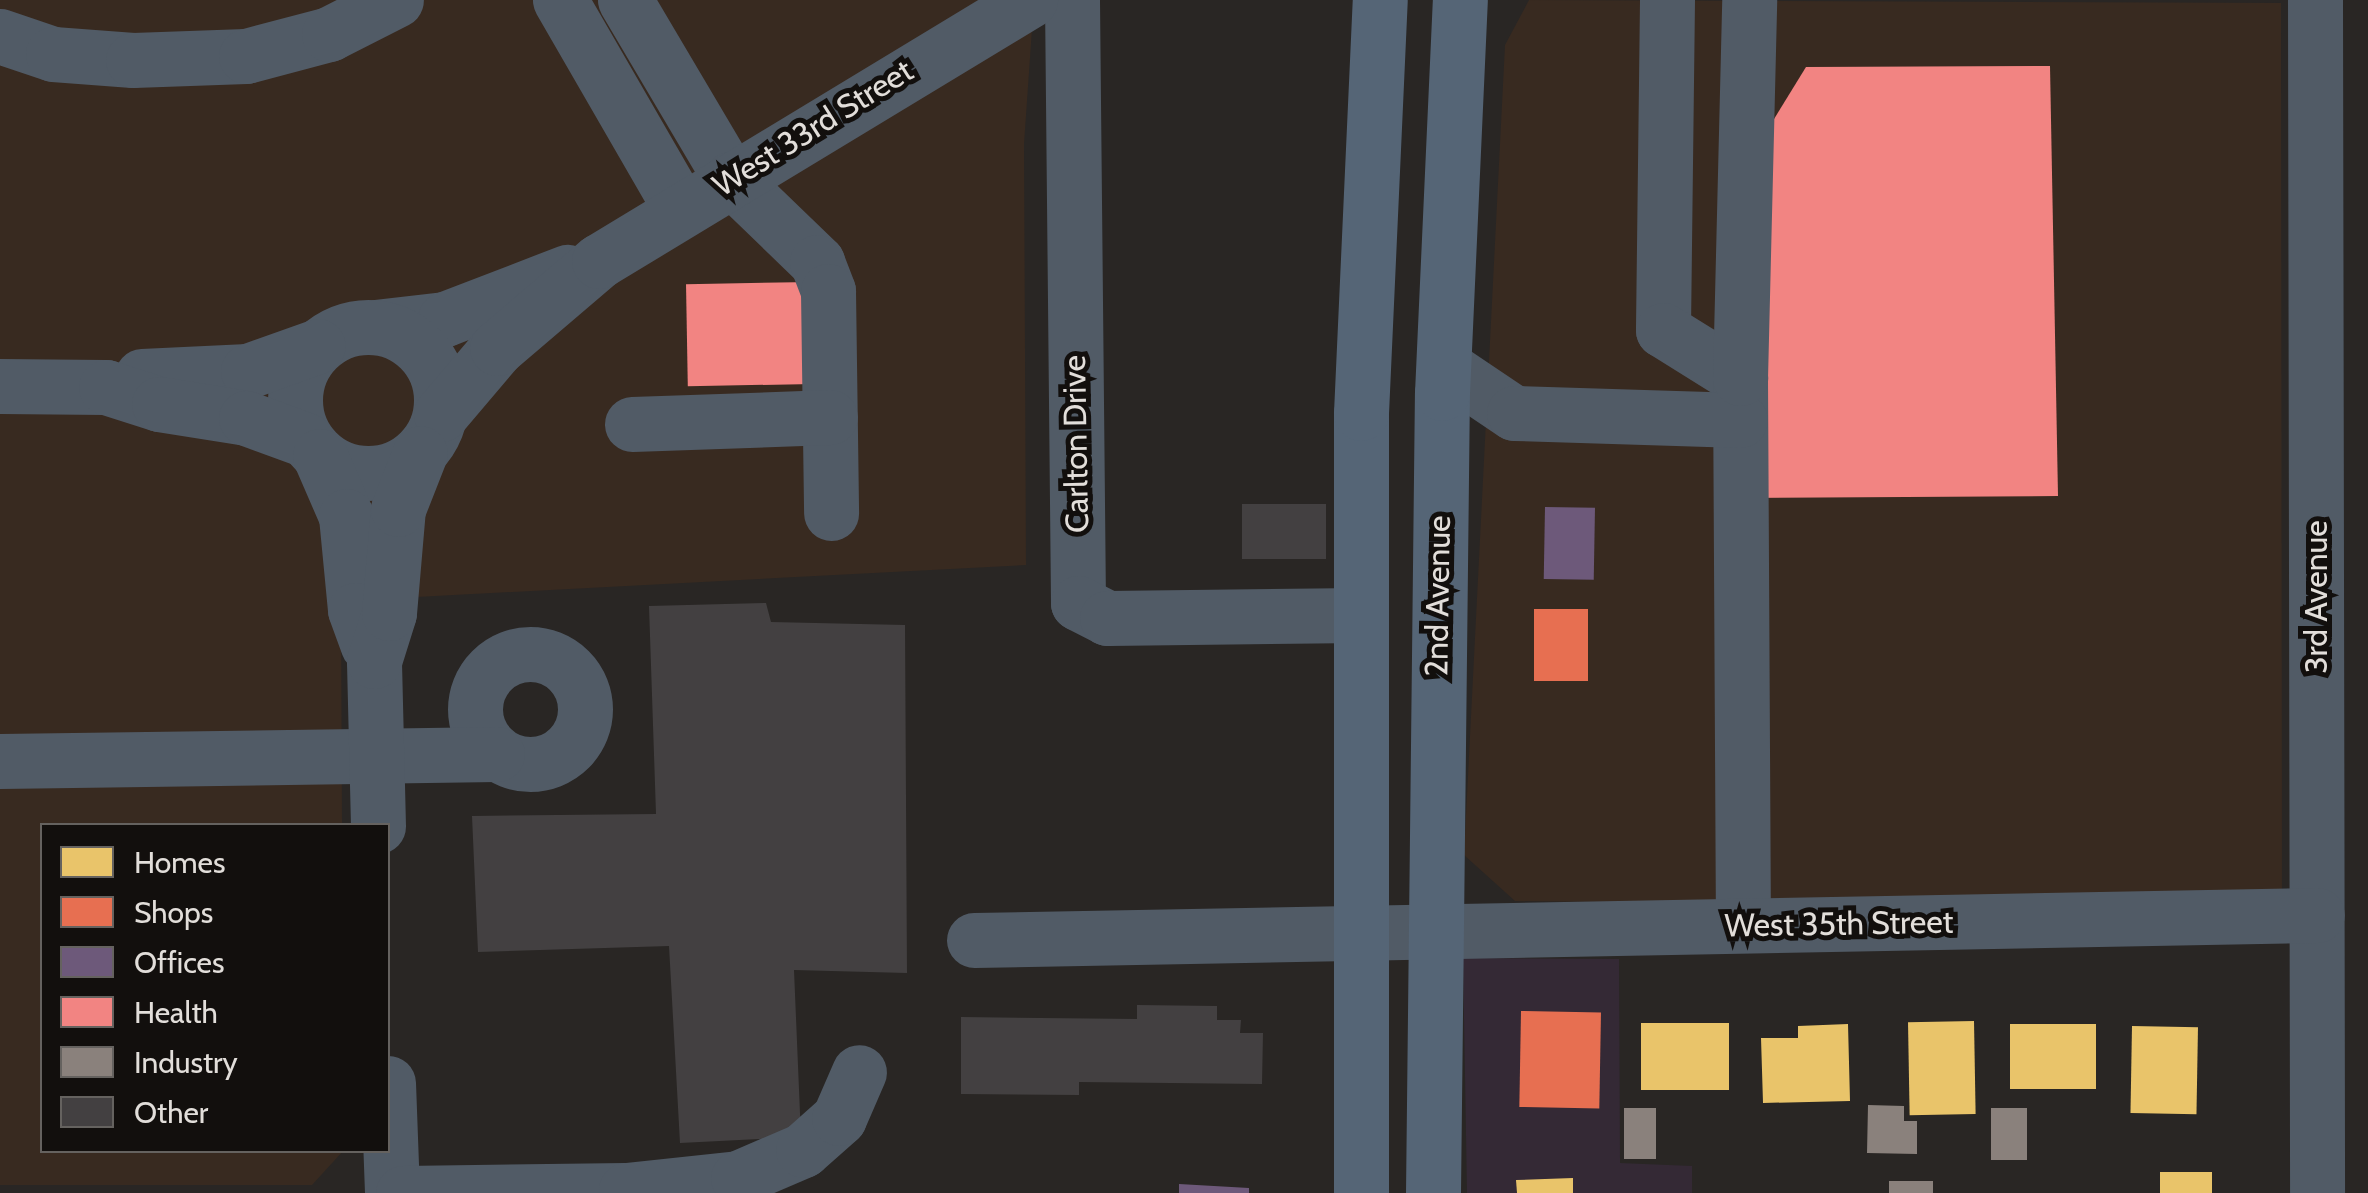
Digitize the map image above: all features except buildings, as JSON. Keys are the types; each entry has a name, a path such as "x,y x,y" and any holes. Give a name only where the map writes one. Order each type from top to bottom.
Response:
{"main road":[{"path":"1362,1193 1360,615 1380,0"},
{"name":"2nd Avenue","path":"1433,1193 1432,932 1444,366 1460,0"}],"street":[{"path":"0,36 54,54 133,60 246,56 329,34 396,0"},
{"path":"560,0 681,210"},
{"path":"625,0 731,179 817,262 828,291 831,513"},
{"name":"West 33rd Street","path":"431,433 497,348 598,261 1030,0"},
{"name":"Carlton Drive","path":"1072,0 1078,603 1107,618 1360,615"},
{"path":"1667,0 1663,330 1740,399"},
{"path":"1743,926 1740,399 1749,0"},
{"name":"3rd Avenue","path":"2315,0 2317,1193"},
{"name":"West 33rd Street","path":"375,327 445,320 598,261"},
{"path":"106,387 134,376 248,371 318,346 344,331 375,327 404,336 428,356 440,384 431,433 398,510 389,613 374,662 378,823"},
{"path":"318,346 300,371 294,402 346,516 355,610 374,662"},
{"path":"1444,366 1514,413 1740,399"},
{"path":"0,386 106,387 159,404 246,418 313,448 346,470 378,474 431,433"},
{"path":"632,424 830,417"},
{"path":"0,760 497,754"},
{"name":"West 35th Street","path":"974,940 2316,915"},
{"path":"403,1193 626,1190 738,1178 804,1150 839,1118 859,1072"},
{"path":"390,1138 392,1193"}],"shaded area":[{"path":"0,0 1034,0 1024,144 1026,565 341,601 342,823 40,823 40,1153 341,1153 312,1185 0,1185"},
{"path":"1529,0 2281,3 2282,910 1515,901 1464,855 1505,45"},
{"path":"1463,958 1619,959 1620,1163 1692,1166 1692,1193 1467,1193"}]}
